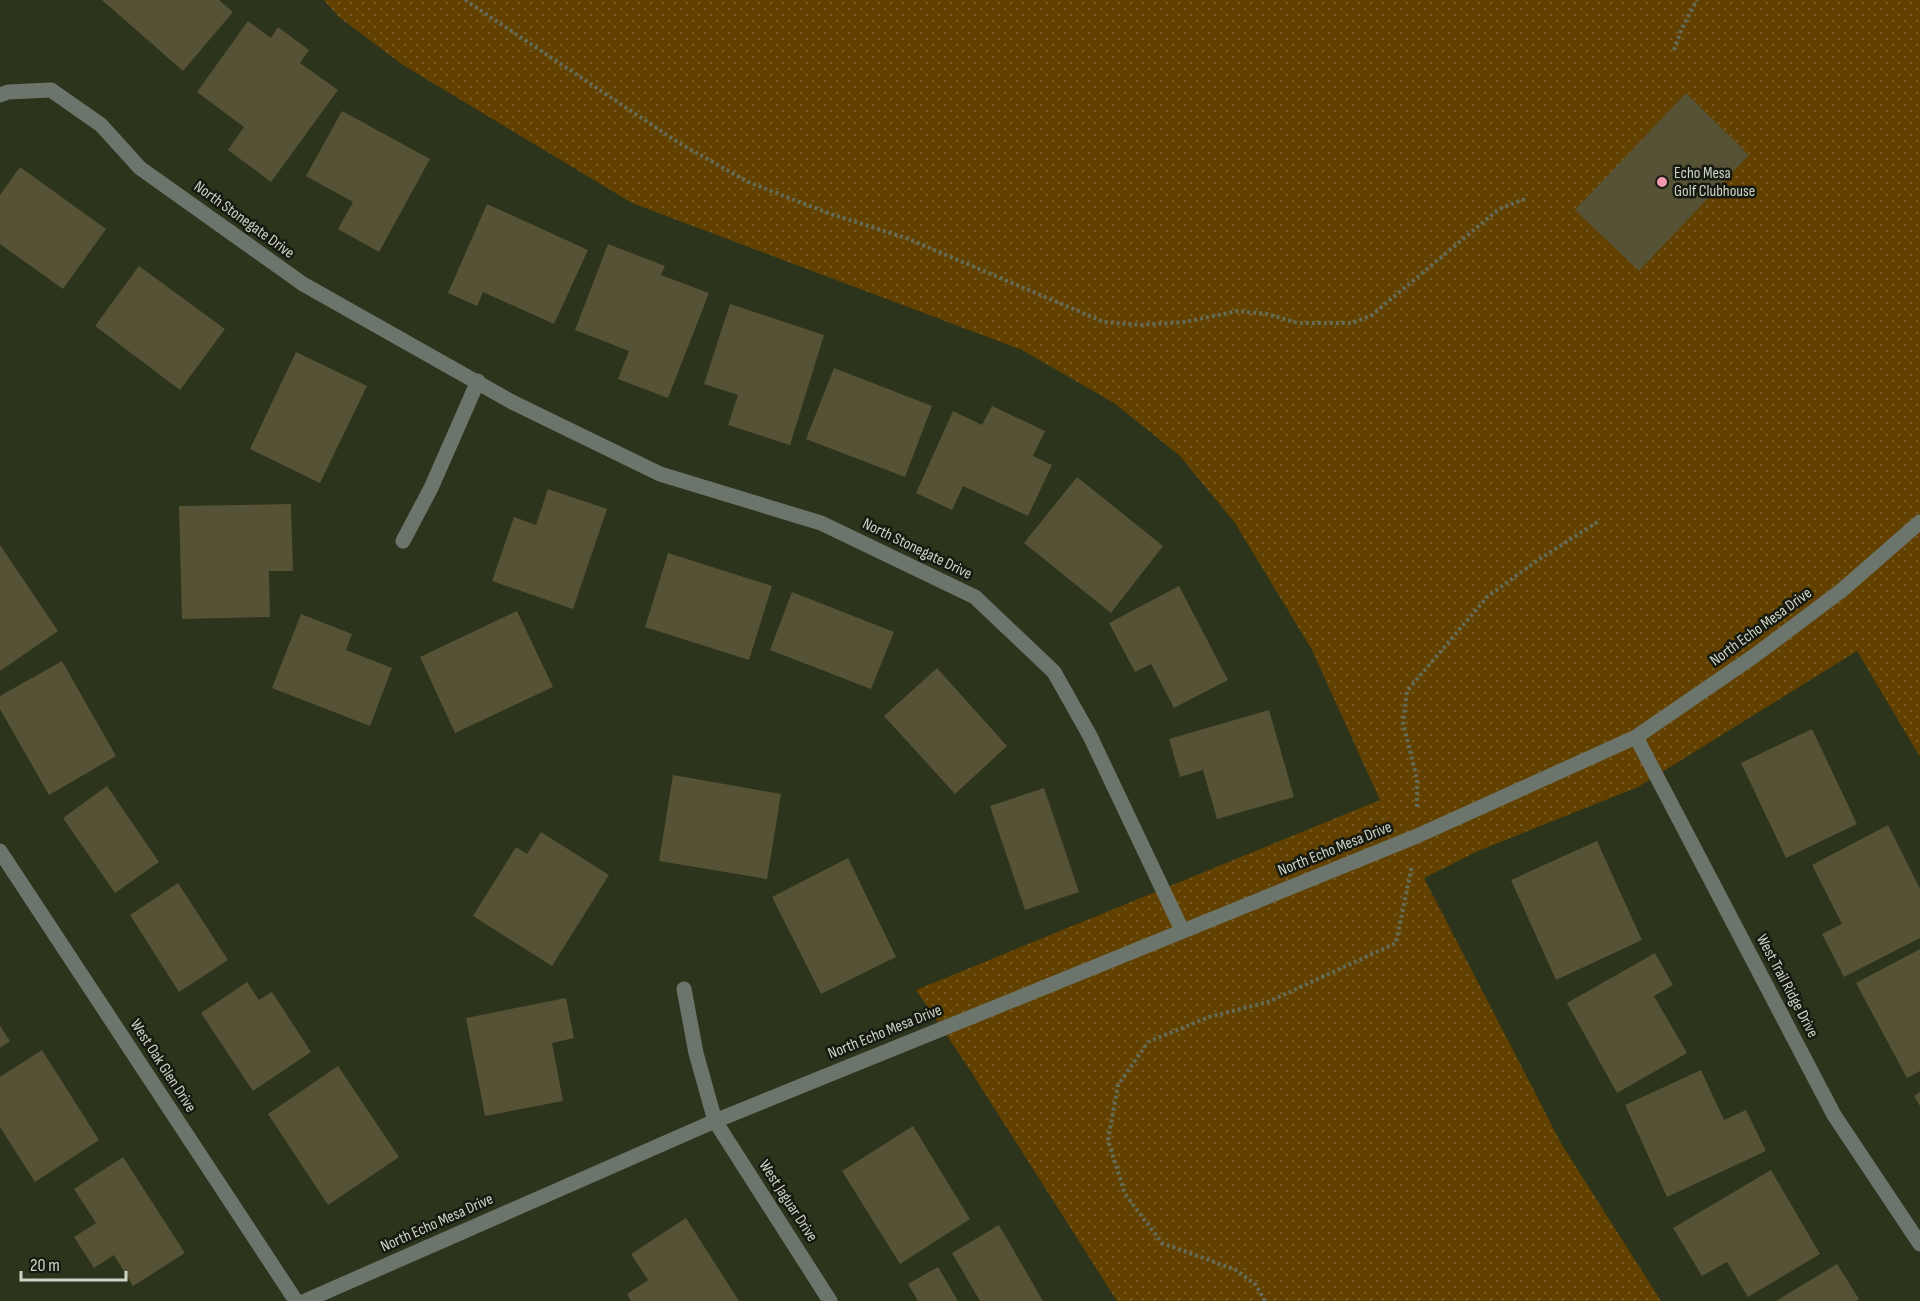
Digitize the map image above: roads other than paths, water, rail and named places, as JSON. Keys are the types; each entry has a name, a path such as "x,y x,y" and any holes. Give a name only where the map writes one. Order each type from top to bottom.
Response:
{"street":[{"name":"North Stonegate Drive","path":"0,95 8,92 51,90 101,125 140,168 303,284 512,402 660,474 821,523 975,597 1054,672 1090,736 1182,930"},
{"path":"403,542 431,488 478,381"},
{"name":"North Echo Mesa Drive","path":"305,1301 715,1121 1417,836 1636,737 1754,656 1842,590 1920,522"},
{"name":"West Trail Ridge Drive","path":"1636,737 1834,1115 1920,1244"},
{"name":"West Oak Glen Drive","path":"0,851 296,1301"},
{"path":"684,989 696,1053 715,1121"},
{"name":"West Jaguar Drive","path":"715,1121 830,1301"}],"place":[{"name":"Echo Mesa Golf Clubhouse","path":"1662,182"}]}
